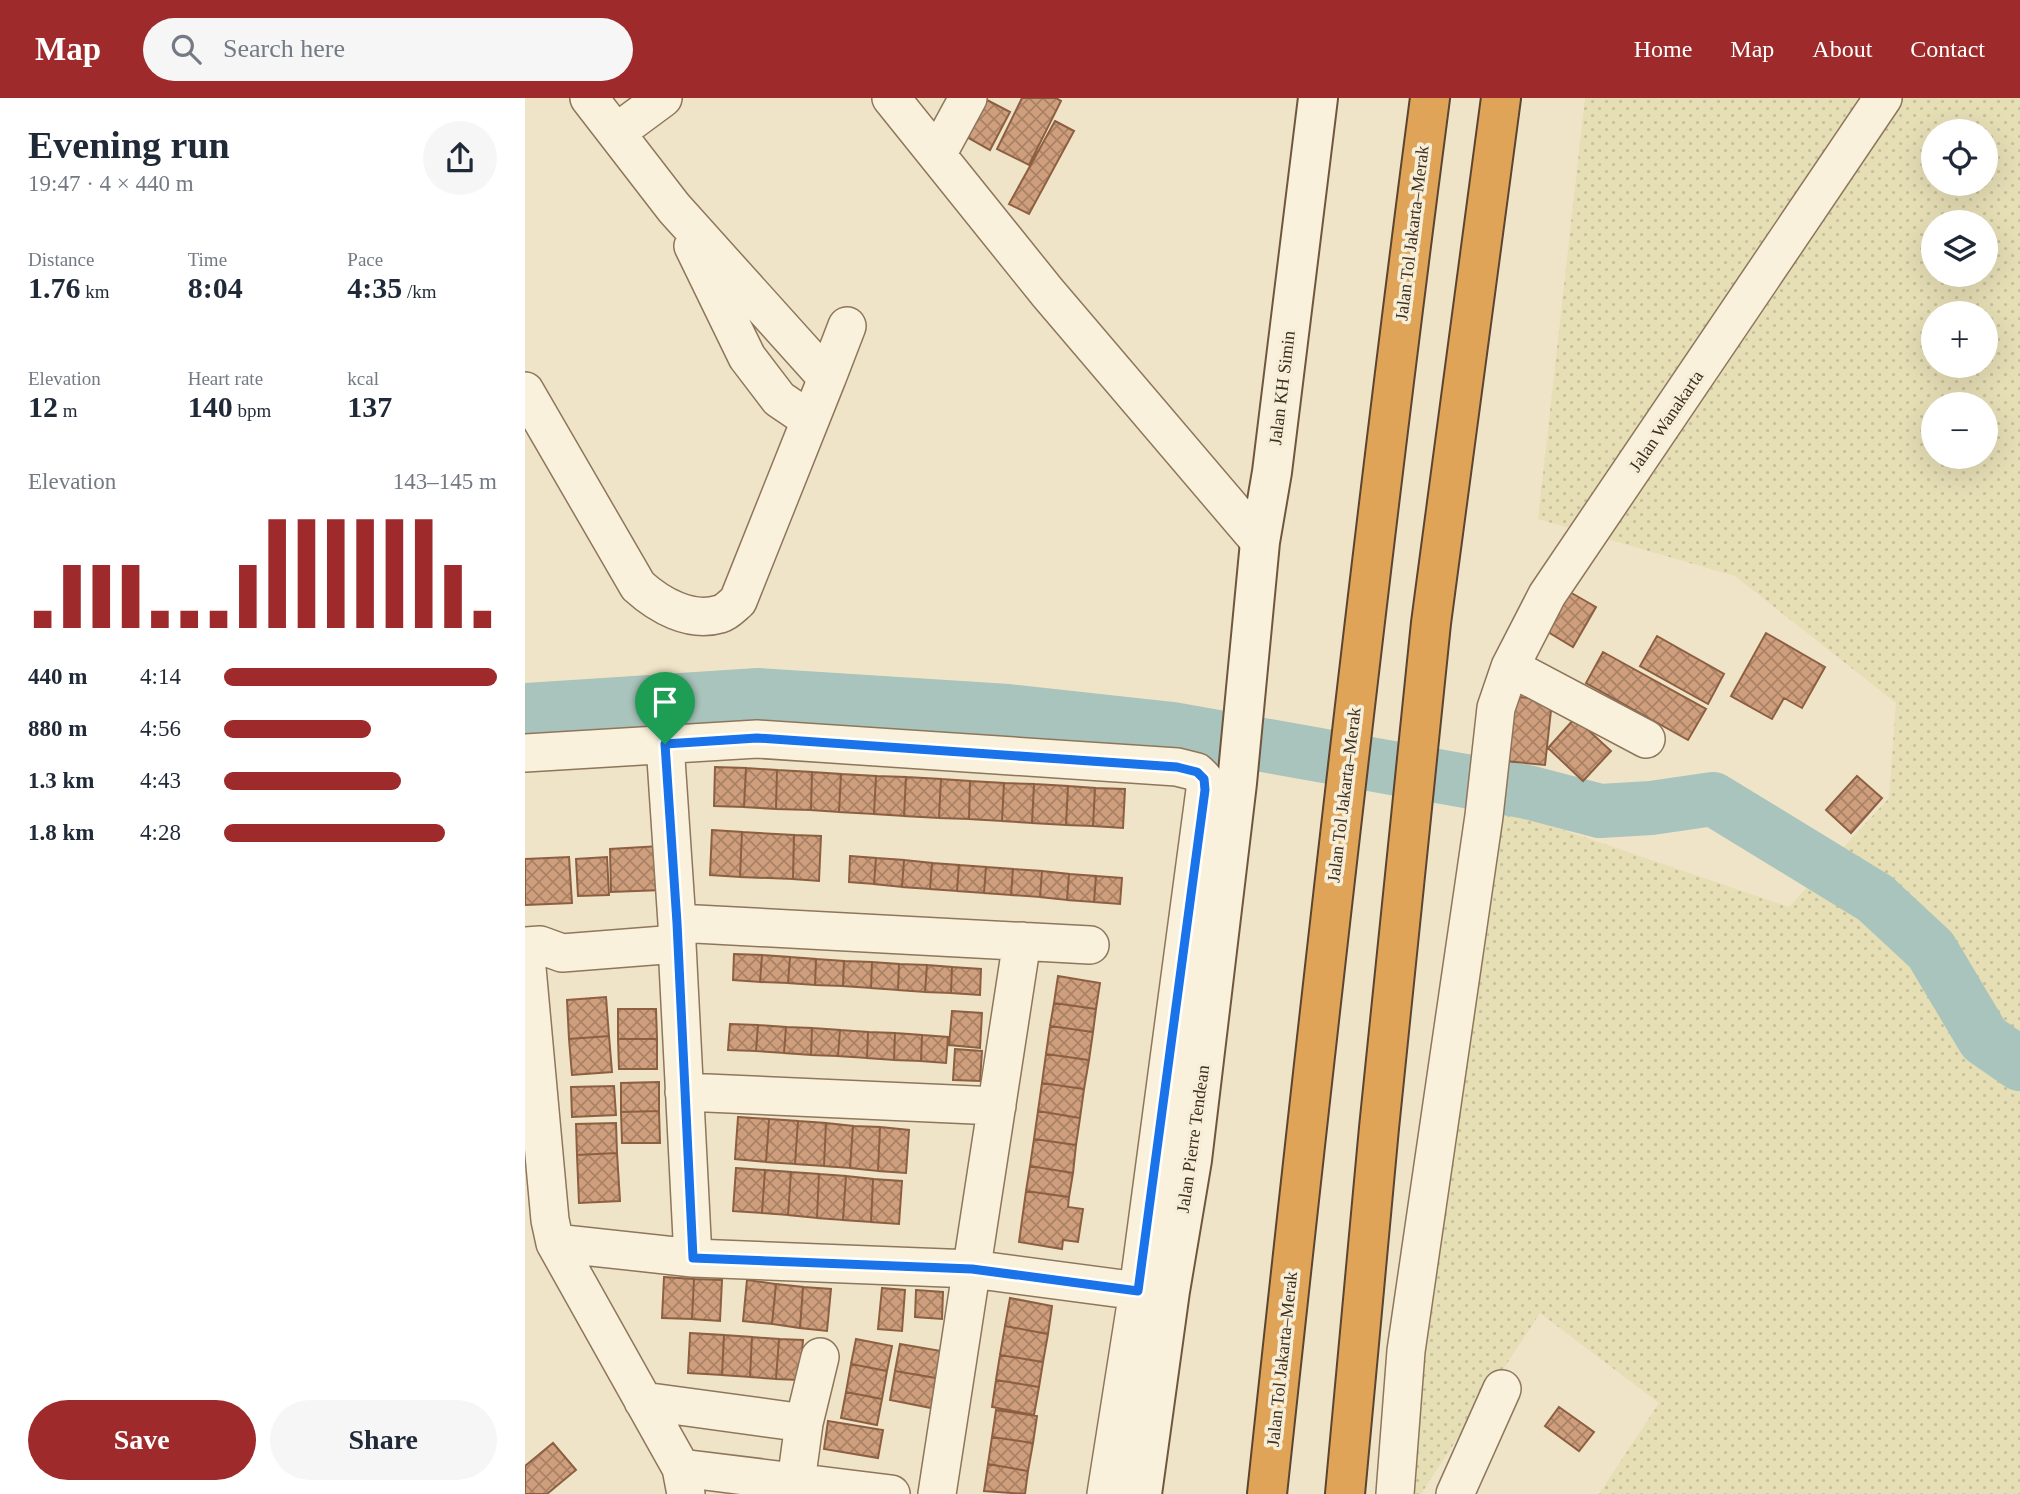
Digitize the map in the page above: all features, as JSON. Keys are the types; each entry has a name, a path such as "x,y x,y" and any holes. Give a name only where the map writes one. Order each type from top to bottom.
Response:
{"highway":[{"name":"Jalan Tol Jakarta–Merak","path":"1267,1494 1345,784 1430,98"},
{"path":"1345,1494 1430,623 1501,98"}],"street":[{"path":"589,98 674,208 827,378"},
{"path":"617,131 663,98"},
{"path":"891,98 1047,292 1260,541"},
{"path":"937,155 968,98"},
{"name":"Jalan KH Simin","path":"1248,678 1260,541 1272,472 1318,98"},
{"name":"Jalan Wanakarta","path":"1395,1494 1406,1351 1485,816 1496,708 1510,667 1547,595 1883,98"},
{"path":"674,208 747,356 779,399 810,420"},
{"path":"525,390 638,586 655,601 677,612 723,614 739,601 847,326"},
{"path":"1510,667 1646,739"},
{"name":"Jalan Pierre Tendean","path":"1142,1494 1170,1291 1192,1160 1248,678"},
{"path":"525,753 757,738 1177,767 1197,772 1204,779 1205,790 1138,1291 1105,1494"},
{"path":"665,744 693,1258"},
{"path":"891,1494 796,1482 684,1481 555,1243 550,1220 526,959 547,968 562,953 677,934 1022,941 1090,945"},
{"path":"937,1494 1022,941"},
{"path":"684,1092 997,1106"},
{"path":"555,1243 693,1258 972,1269 1138,1291"},
{"path":"796,1482 804,1423 820,1357"},
{"path":"1455,1494 1502,1389"},
{"path":"643,1401 804,1423"}],"shaded area":[{"path":"1585,98 2020,98 2020,1494 1599,1494 1659,1403 1540,1313 1421,1494 1406,1494 1499,808 1789,907 1889,798 1896,703 1735,576 1538,519"}],"building":[{"path":"1022,98 1056,98 1061,101 1029,165 997,149"},
{"path":"987,100 1010,112 990,150 967,137"},
{"path":"1055,121 1074,131 1029,214 1009,204"},
{"path":"1561,587 1596,607 1573,647 1538,626"},
{"path":"1766,633 1825,667 1802,708 1784,698 1772,719 1731,696"},
{"path":"1657,636 1724,674 1708,704 1640,666"},
{"path":"1603,652 1706,709 1688,740 1586,683"},
{"path":"1512,696 1552,701 1545,765 1505,761"},
{"path":"1575,718 1611,751 1583,781 1548,748"},
{"path":"715,767 746,768 744,807 714,806"},
{"path":"746,768 777,770 776,809 744,807"},
{"path":"777,770 812,772 811,810 776,809"},
{"path":"812,772 841,774 839,812 811,810"},
{"path":"841,774 876,776 874,814 839,812"},
{"path":"876,776 906,777 904,816 874,814"},
{"path":"1857,776 1882,798 1851,833 1826,810"},
{"path":"906,777 941,779 939,818 904,816"},
{"path":"941,779 970,781 969,819 939,818"},
{"path":"970,781 1004,783 1002,821 969,819"},
{"path":"1004,783 1034,784 1032,823 1002,821"},
{"path":"1034,784 1068,786 1066,825 1032,823"},
{"path":"1068,786 1095,788 1093,826 1066,825"},
{"path":"1095,788 1125,789 1123,828 1093,826"},
{"path":"712,830 742,832 740,877 710,875"},
{"path":"742,832 794,835 793,879 740,877"},
{"path":"794,835 821,836 819,881 793,879"},
{"path":"660,846 662,890 611,892 610,849"},
{"path":"850,856 876,858 874,884 849,882"},
{"path":"569,857 572,903 525,905 525,859"},
{"path":"607,857 609,895 578,896 576,859"},
{"path":"876,858 904,860 902,887 874,884"},
{"path":"904,860 932,863 930,889 902,887"},
{"path":"932,863 959,865 957,891 930,889"},
{"path":"959,865 986,867 984,893 957,891"},
{"path":"986,867 1013,869 1011,895 984,893"},
{"path":"1013,869 1042,871 1040,897 1011,895"},
{"path":"1042,871 1069,874 1067,900 1040,897"},
{"path":"1069,874 1096,876 1094,902 1067,900"},
{"path":"1096,876 1122,878 1120,904 1094,902"},
{"path":"734,954 762,955 760,982 733,980"},
{"path":"762,955 790,957 788,983 760,982"},
{"path":"790,957 816,959 815,985 788,983"},
{"path":"816,959 844,961 843,986 815,985"},
{"path":"844,961 872,962 871,988 843,986"},
{"path":"872,962 899,964 898,990 871,988"},
{"path":"899,964 927,965 925,992 898,990"},
{"path":"927,965 952,967 951,993 925,992"},
{"path":"952,967 981,969 980,995 951,993"},
{"path":"1058,976 1100,983 1096,1009 1054,1003"},
{"path":"606,997 609,1036 569,1039 567,1000"},
{"path":"1054,1003 1096,1009 1093,1032 1050,1026"},
{"path":"618,1009 656,1009 657,1039 618,1039"},
{"path":"952,1011 982,1013 980,1048 949,1045"},
{"path":"730,1024 758,1025 756,1051 728,1050"},
{"path":"758,1025 786,1027 784,1053 756,1051"},
{"path":"1050,1026 1093,1032 1089,1060 1046,1054"},
{"path":"786,1027 812,1028 811,1055 784,1053"},
{"path":"812,1028 840,1030 838,1056 811,1055"},
{"path":"840,1030 868,1032 867,1058 838,1056"},
{"path":"868,1032 895,1033 894,1060 867,1058"},
{"path":"895,1033 922,1035 921,1061 894,1060"},
{"path":"922,1035 948,1037 946,1063 921,1061"},
{"path":"609,1036 612,1072 572,1075 569,1039"},
{"path":"618,1039 657,1039 657,1069 619,1069"},
{"path":"955,1049 982,1051 980,1081 953,1080"},
{"path":"1046,1054 1089,1060 1084,1089 1042,1083"},
{"path":"659,1082 659,1111 621,1112 621,1083"},
{"path":"1042,1083 1084,1089 1080,1118 1038,1111"},
{"path":"614,1086 616,1115 572,1117 571,1087"},
{"path":"659,1111 660,1143 622,1143 621,1112"},
{"path":"1038,1111 1080,1118 1076,1145 1034,1139"},
{"path":"738,1117 769,1119 766,1162 735,1159"},
{"path":"769,1119 798,1121 795,1164 766,1162"},
{"path":"798,1121 826,1123 824,1166 795,1164"},
{"path":"616,1123 617,1153 577,1155 576,1124"},
{"path":"826,1123 853,1126 850,1168 824,1166"},
{"path":"853,1126 880,1127 878,1171 850,1168"},
{"path":"880,1127 909,1130 906,1173 878,1171"},
{"path":"1034,1139 1076,1145 1073,1173 1030,1166"},
{"path":"617,1153 620,1201 579,1203 577,1155"},
{"path":"1030,1166 1073,1173 1069,1197 1026,1191"},
{"path":"736,1168 765,1170 762,1213 733,1211"},
{"path":"765,1170 791,1172 788,1215 762,1213"},
{"path":"791,1172 819,1174 817,1218 788,1215"},
{"path":"819,1174 846,1176 843,1220 817,1218"},
{"path":"846,1176 873,1179 871,1222 843,1220"},
{"path":"873,1179 902,1181 899,1224 871,1222"},
{"path":"1026,1191 1069,1197 1068,1207 1083,1209 1078,1242 1063,1240 1062,1249 1019,1242"},
{"path":"664,1277 694,1279 692,1319 662,1318"},
{"path":"694,1279 722,1280 720,1321 692,1319"},
{"path":"747,1280 776,1284 772,1324 743,1321"},
{"path":"776,1284 803,1287 800,1328 772,1324"},
{"path":"803,1287 831,1289 827,1331 800,1328"},
{"path":"882,1288 905,1290 902,1331 878,1329"},
{"path":"916,1290 943,1292 942,1319 915,1317"},
{"path":"1010,1298 1052,1306 1048,1334 1005,1326"},
{"path":"1005,1326 1048,1334 1043,1362 1000,1355"},
{"path":"690,1333 724,1335 722,1375 688,1373"},
{"path":"724,1335 752,1337 750,1377 722,1375"},
{"path":"752,1337 779,1339 776,1379 750,1377"},
{"path":"779,1339 803,1340 800,1380 776,1379"},
{"path":"856,1339 892,1346 887,1371 851,1364"},
{"path":"900,1344 941,1351 936,1378 895,1371"},
{"path":"1000,1355 1043,1362 1039,1387 996,1380"},
{"path":"851,1364 887,1371 882,1399 846,1392"},
{"path":"895,1371 936,1378 931,1408 890,1400"},
{"path":"996,1380 1039,1387 1034,1415 992,1407"},
{"path":"846,1392 882,1399 877,1425 841,1418"},
{"path":"1559,1407 1594,1432 1579,1451 1545,1426"},
{"path":"996,1410 1037,1416 1033,1443 992,1437"},
{"path":"828,1421 883,1430 878,1458 824,1449"},
{"path":"992,1437 1033,1443 1028,1471 988,1464"},
{"path":"553,1443 576,1470 547,1494 525,1494 525,1466"},
{"path":"988,1464 1028,1471 1025,1494 984,1491"}],"waterway":[{"path":"525,710 758,695 1008,711 1173,729 1527,792 1600,811 1651,808 1713,799 1875,898 1931,950 1984,1039 2020,1064"}],"route":[{"path":"757,738 855,744 1177,767 1197,772 1204,779 1205,790 1138,1291 972,1269 693,1258 677,923 665,744 757,738"}]}
